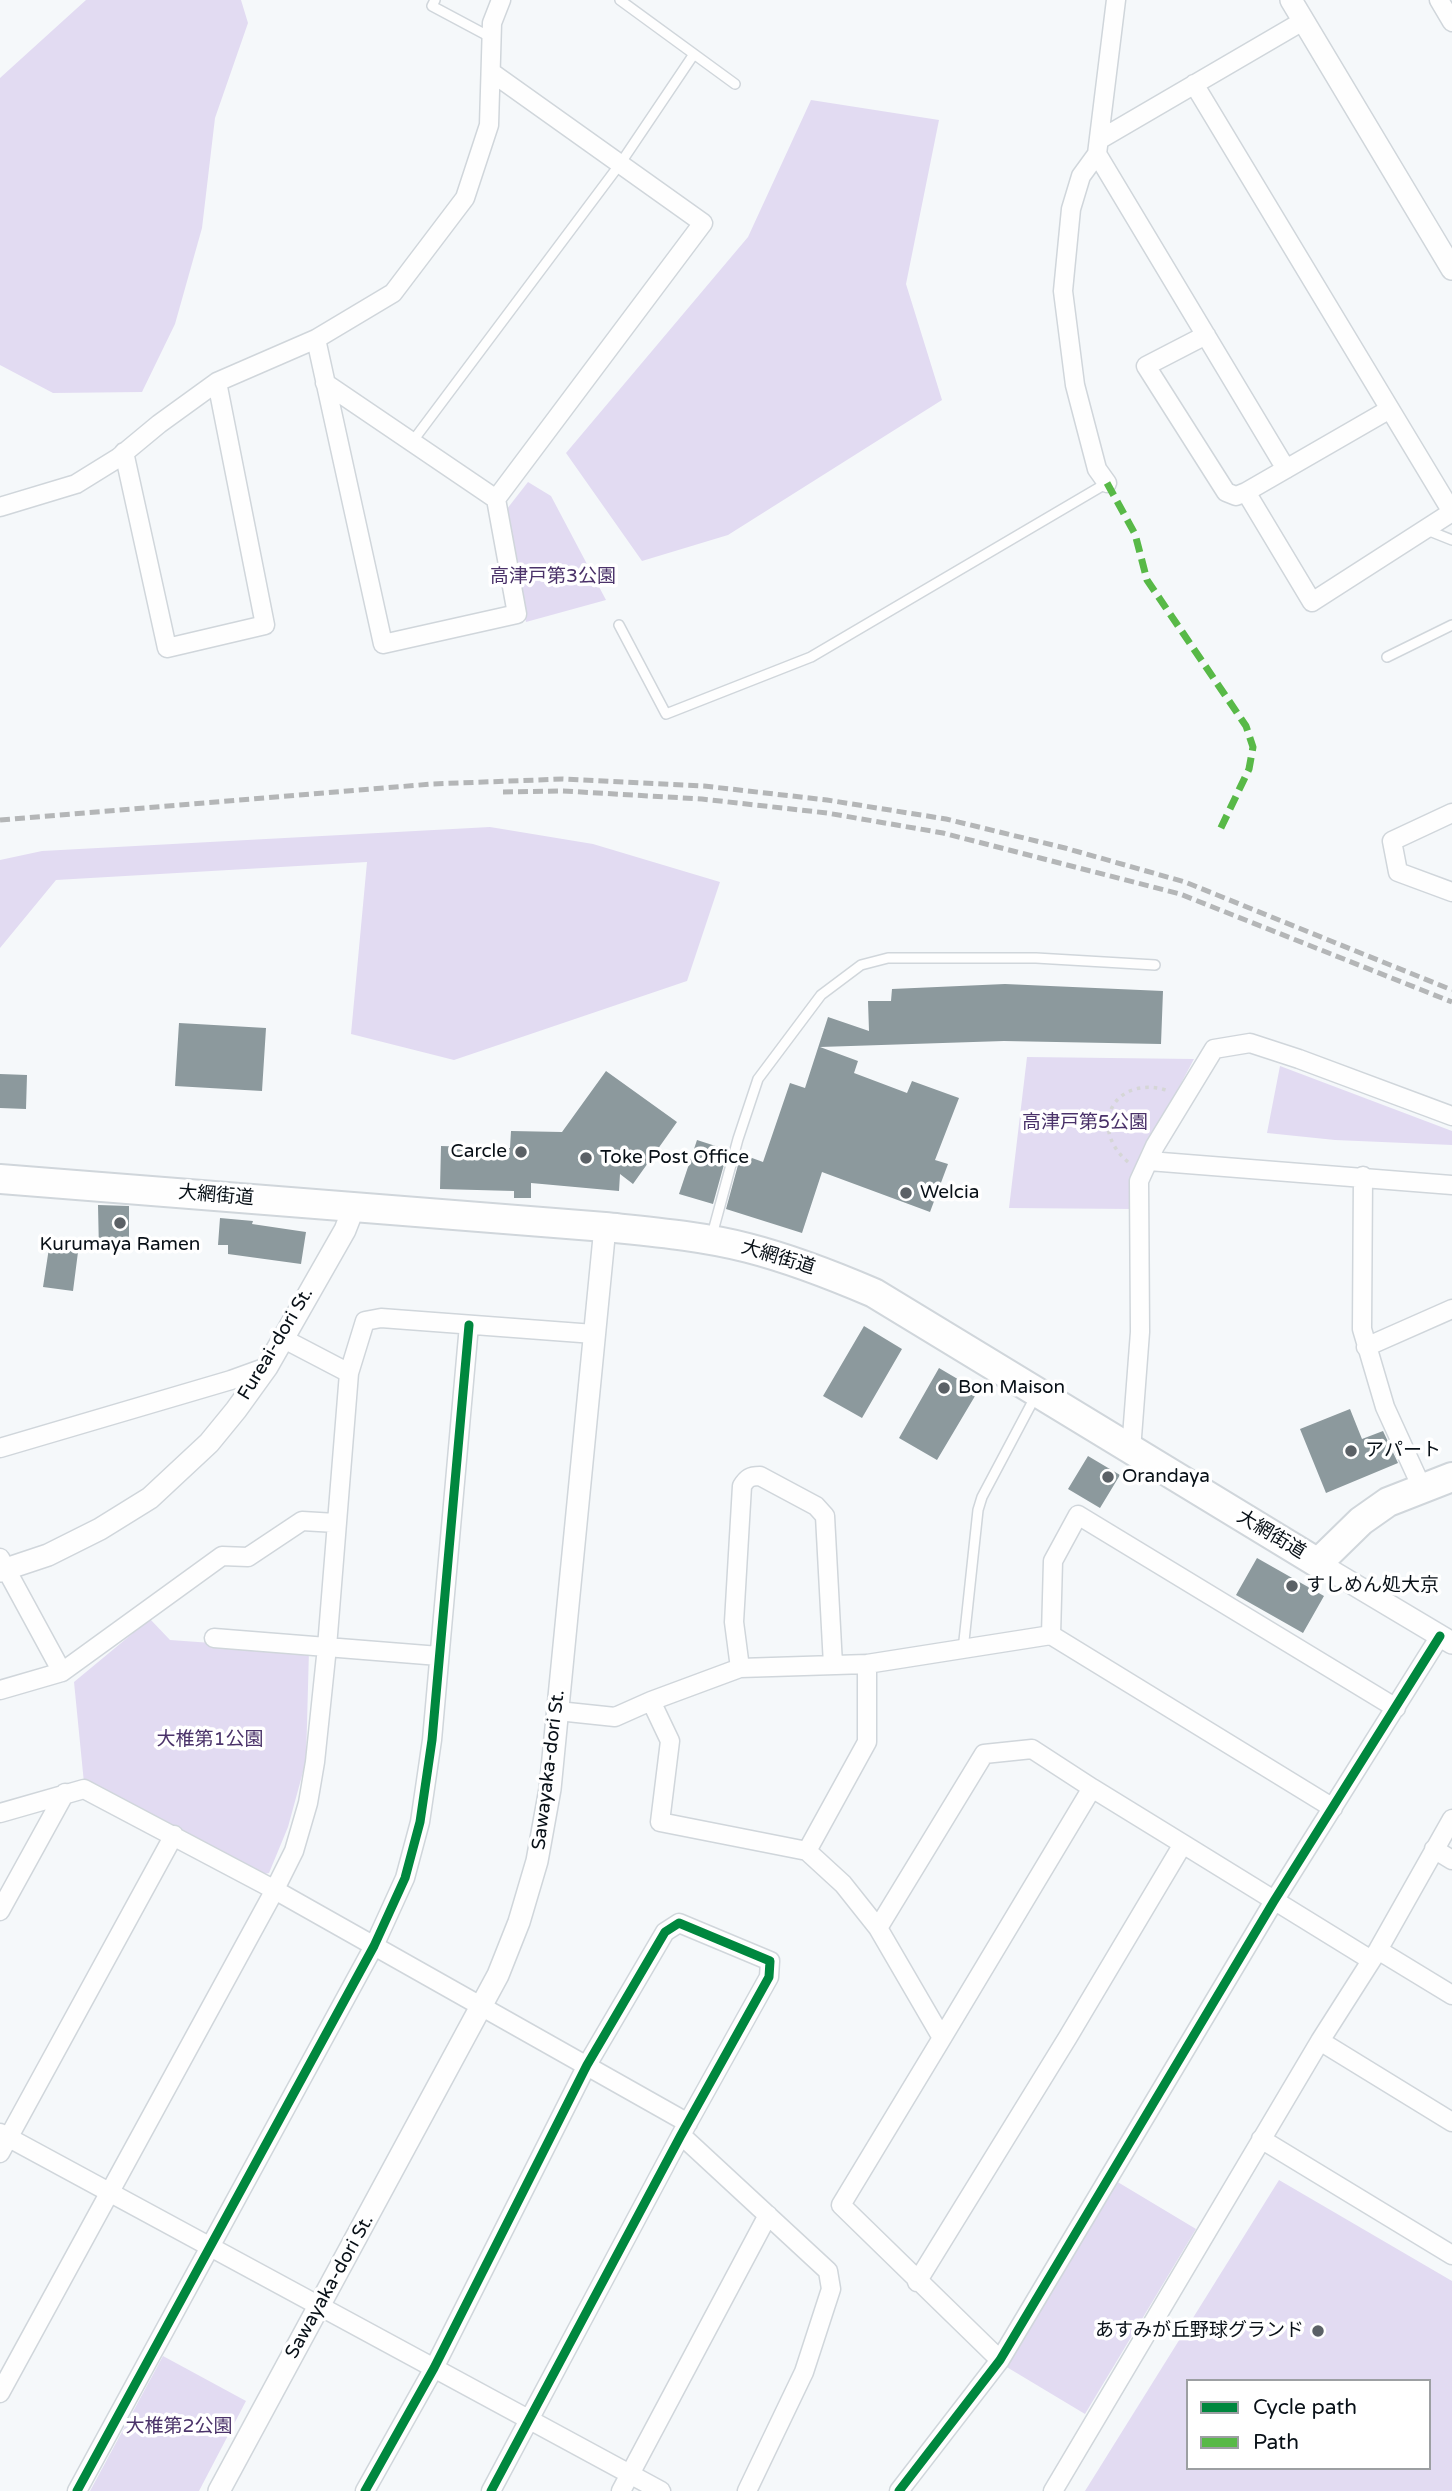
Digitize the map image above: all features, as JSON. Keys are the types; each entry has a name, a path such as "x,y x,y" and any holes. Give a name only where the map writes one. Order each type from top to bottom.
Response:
{"main road":[{"name":"大網街道","path":"0,1179 605,1227 746,1247 814,1268 874,1293 1318,1563 1361,1521 1388,1502 1452,1477"}],"street":[{"path":"0,507 76,484 124,452 217,382 316,339 393,293 465,198 489,125 492,23 501,0"},
{"path":"1107,483 1097,469 1075,385 1063,290 1071,209 1081,176 1098,147 1116,0"},
{"path":"1291,0 1452,269"},
{"path":"1439,0 1452,22"},
{"path":"1098,147 1194,84 1303,20"},
{"path":"491,72 703,223 496,499"},
{"path":"1194,84 1452,512 1312,603 1246,492"},
{"path":"1098,147 1286,469"},
{"path":"1206,335 1146,366 1226,492 1236,496 1246,492 1390,409"},
{"path":"316,339 383,644 517,614 496,499 326,383"},
{"path":"124,452 167,648 265,625 217,382"},
{"path":"1452,813 1392,841 1398,872 1452,892"},
{"path":"1131,1450 1140,1332 1139,1181 1214,1049 1250,1044 1452,1116"},
{"path":"1147,1164 1363,1176 1452,1185"},
{"path":"1363,1176 1362,1329 1385,1407 1422,1488"},
{"name":"Fureai-dori St.","path":"2,1566 48,1555 100,1529 150,1499 209,1443 267,1367 345,1230 354,1207"},
{"name":"Sawayaka-dori St.","path":"219,2491 483,2007 519,1922 537,1861 550,1788 605,1227"},
{"path":"1366,1347 1452,1309"},
{"path":"0,2393 294,1851 308,1803 315,1762 349,1373 365,1321 381,1318 594,1334"},
{"path":"77,2491 374,1945 405,1878 420,1822 432,1741 469,1325"},
{"path":"282,1338 349,1373"},
{"path":"0,1448 230,1381 267,1367"},
{"path":"740,1668 734,1622 742,1486 752,1476 760,1476 816,1506 825,1516 833,1665"},
{"path":"1051,1635 1053,1561 1078,1515 1395,1708"},
{"path":"0,1690 62,1672 222,1556 248,1557 302,1521 336,1523"},
{"path":"899,2491 1000,2360 1274,1901 1395,1708 1446,1639 1318,1563"},
{"path":"2,1566 62,1672"},
{"path":"558,1712 615,1717 740,1668 867,1664 1051,1635 1332,1808"},
{"path":"214,1637 439,1656"},
{"path":"807,1850 867,1742 867,1664"},
{"path":"651,1701 670,1741 660,1822 807,1850 843,1884 878,1928 942,2038"},
{"path":"878,1928 984,1754 1031,1749 1274,1901 1452,1994"},
{"path":"1000,2360 841,2206 1092,1788"},
{"path":"0,1813 84,1789 275,1890 587,2065 685,2129 768,2215 828,2271 831,2289 804,2372 747,2491"},
{"path":"0,1911 65,1793"},
{"path":"1053,2491 1261,2139 1375,1955 1452,1819"},
{"path":"174,1835 3,2141 110,2193 661,2491"},
{"path":"917,2281 1068,2037 1183,1844"},
{"path":"1434,1849 1452,1860"},
{"path":"365,2491 434,2368 587,2065 665,1932 679,1923 770,1961 769,1977 491,2491"},
{"path":"1320,2041 1452,2122"},
{"path":"1261,2139 1452,2255"},
{"path":"621,2491 768,2215"}],"lane":[{"path":"435,0 432,6 492,38"},
{"path":"620,0 735,84"},
{"path":"412,442 620,164 694,54"},
{"path":"619,625 666,714 811,657 1107,483"},
{"path":"1425,529 1452,540"},
{"path":"1387,657 1452,625"},
{"path":"711,1240 738,1139 758,1079 821,995 861,965 888,958 1037,958 1155,965"},
{"path":"963,1650 978,1510 982,1497 1037,1392"}],"path":[{"path":"1147,1164 1127,1162 1114,1150 1108,1133 1109,1115 1118,1099 1133,1089 1151,1086 1168,1091 1182,1103"}],"green space":[{"path":"86,0 241,0 248,23 215,118 202,228 175,324 142,392 53,393 0,365 0,78"},
{"path":"811,100 939,120 906,284 942,400 728,535 642,561 566,453 748,237"},
{"name":"高津戸第3公園","path":"528,482 551,496 606,600 526,622 503,514"},
{"path":"490,827 593,844 720,882 687,981 454,1060 351,1034 367,862 56,880 0,948 0,860 42,851"},
{"name":"高津戸第5公園","path":"1027,1057 1194,1059 1134,1172 1132,1209 1009,1208"},
{"path":"1280,1066 1452,1131 1452,1145 1335,1140 1267,1133"},
{"name":"大椎第1公園","path":"150,1619 170,1640 309,1650 306,1761 288,1827 269,1873 260,1875 84,1783 74,1682"},
{"name":"あすみが丘野球グランド","path":"1279,2180 1452,2281 1452,2491 1085,2491"},
{"path":"1116,2181 1196,2229 1085,2414 1005,2366"},
{"name":"大椎第2公園","path":"163,2356 246,2401 199,2491 90,2491"}],"building":[{"path":"1005,984 1163,991 1161,1044 1004,1041 820,1047 858,1061 854,1073 907,1093 912,1081 959,1098 935,1160 948,1164 930,1212 822,1172 802,1233 726,1209 741,1154 763,1162 790,1083 805,1088 828,1017 869,1031 868,1001 891,1001 892,989"},
{"path":"179,1023 266,1028 262,1091 175,1086"},
{"path":"606,1071 677,1122 633,1184 620,1174 619,1191 531,1183 531,1198 514,1198 514,1191 440,1189 441,1146 510,1148 511,1131 562,1132"},
{"path":"0,1074 27,1075 26,1109 0,1108"},
{"path":"697,1140 728,1150 713,1204 679,1194"},
{"path":"98,1205 129,1206 129,1251 99,1251"},
{"path":"220,1218 253,1221 252,1224 306,1232 301,1264 228,1254 228,1245 218,1245"},
{"path":"49,1248 78,1252 73,1291 43,1287"},
{"path":"864,1326 902,1349 862,1418 823,1396"},
{"path":"939,1368 978,1391 937,1460 899,1438"},
{"name":"アパート","path":"1350,1409 1362,1439 1383,1431 1398,1463 1326,1493 1300,1429"},
{"path":"1088,1456 1120,1475 1100,1508 1068,1489"},
{"path":"1257,1558 1324,1596 1303,1633 1236,1595"}],"railway":[{"path":"0,820 432,784 563,779 704,786 827,800 946,819 1065,848 1185,882 1452,990"},
{"path":"503,792 563,791 702,799 827,813 943,833 1180,894 1452,1002"}],"marked path":[{"path":"1107,483 1135,534 1147,580 1246,726 1253,747 1249,769 1218,834"}],"cycle path":[{"path":"77,2491 374,1946 405,1878 420,1822 432,1740 469,1325"},
{"path":"899,2491 1000,2360 1274,1901 1440,1636"},
{"path":"365,2491 434,2368 587,2065 665,1932 679,1923 770,1961 769,1977 681,2135 491,2491"}],"place":[{"name":"Carcle","path":"521,1152"},
{"name":"Toke Post Office","path":"586,1158"},
{"name":"Welcia","path":"906,1193"},
{"name":"Kurumaya Ramen","path":"120,1223"},
{"name":"Bon Maison","path":"944,1388"},
{"name":"アパート","path":"1351,1451"},
{"name":"Orandaya","path":"1108,1477"},
{"name":"すしめん処大京","path":"1292,1586"},
{"name":"あすみが丘野球グランド","path":"1318,2331"}]}
